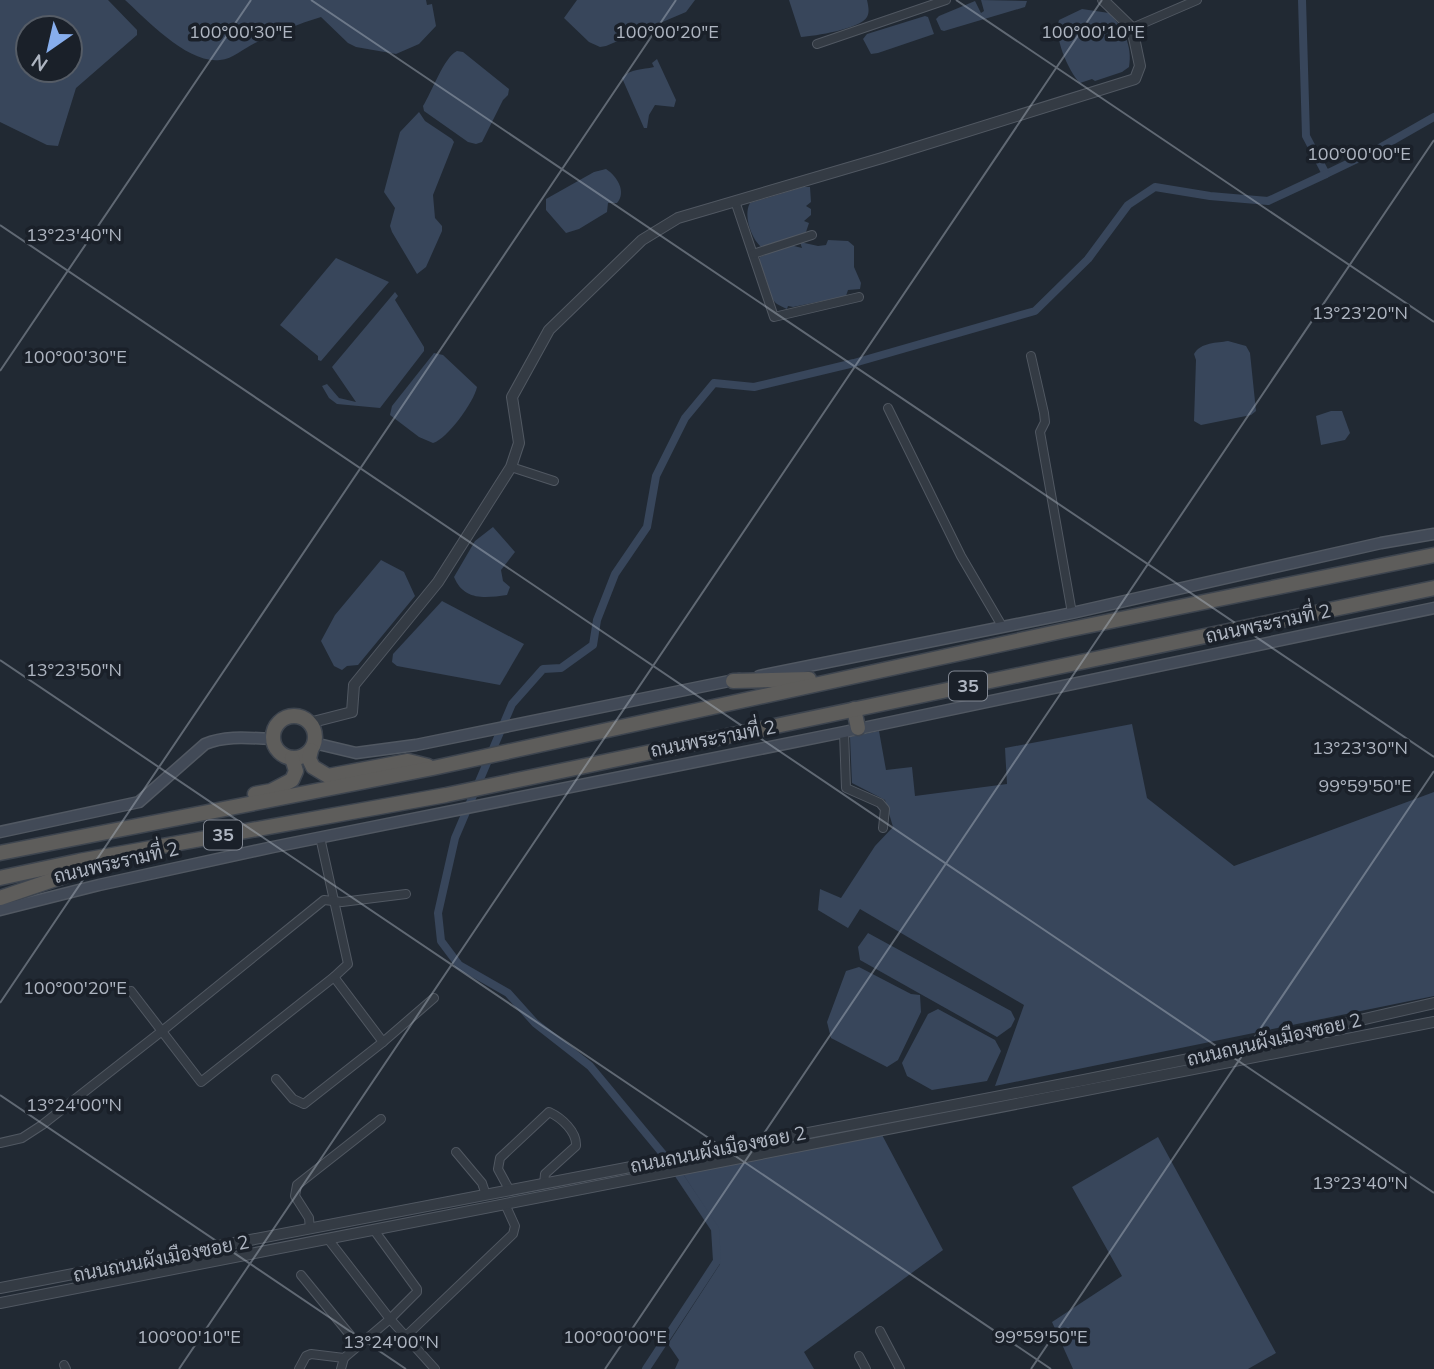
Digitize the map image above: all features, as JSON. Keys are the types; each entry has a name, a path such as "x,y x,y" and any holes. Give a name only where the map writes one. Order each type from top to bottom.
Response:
{"highway":[{"name":"ถนนพระรามที่ 2","path":"0,853 433,768 1062,631 1434,555"},
{"name":"ถนนพระรามที่ 2","path":"0,878 79,861 446,795 1434,588"},
{"path":"733,681 848,678"},
{"path":"851,730 854,709"},
{"path":"313,746 306,755 292,758 279,752 273,739 274,732 282,720 296,716 309,723 315,736 313,746 309,759 313,767 328,776 408,761 433,768"},
{"path":"163,821 205,805 271,791 292,780 296,771 292,758"},
{"path":"0,886 79,861 74,839"},
{"path":"0,898 141,850"}],"main road":[{"path":"313,746 356,752 481,733 1072,613 1381,543 1434,534"},
{"name":"ถนนพระรามที่ 2","path":"0,909 320,837 851,730 1434,608"},
{"path":"0,832 139,802 205,744 215,740 239,737 273,739"}],"street":[{"path":"817,44 946,0"},
{"path":"309,723 352,712 355,685 438,582 511,467 519,443 512,397 549,330 642,240 678,218 1135,79 1140,66 1132,28 1103,0"},
{"path":"1132,28 1197,0"},
{"path":"735,201 774,317 859,297"},
{"path":"753,254 812,235"},
{"path":"1031,355 1044,413 1045,422 1040,432 1072,613"},
{"path":"888,408 961,556 1002,626"},
{"path":"511,467 554,481"},
{"path":"851,730 846,788 880,803 885,809 883,828"},
{"path":"131,991 201,1082 334,977 348,964 320,837"},
{"path":"0,1143 22,1138 42,1125 324,900 342,902 406,894"},
{"path":"334,977 383,1042"},
{"path":"276,1079 293,1099 304,1104 434,998"},
{"name":"ถนนถนนผังเมืองซอย 2","path":"0,1288 1071,1082 1247,1046 1434,1003"},
{"name":"ถนนถนนผังเมืองซอย 2","path":"0,1303 1434,1022"},
{"path":"1247,1046 1250,1058"},
{"path":"510,1191 498,1169 500,1158 549,1112 557,1116 574,1134 577,1142 576,1146 545,1174 544,1184"},
{"path":"310,1229 309,1218 295,1196 297,1185 381,1119"},
{"path":"456,1152 482,1183 486,1195"},
{"path":"405,1337 513,1234 515,1226 505,1204"},
{"path":"341,1369 344,1358 390,1319 413,1297 417,1289 374,1230"},
{"path":"328,1239 390,1319 435,1369"},
{"path":"301,1275 359,1346"},
{"path":"41,1281 45,1293"},
{"path":"880,1331 900,1369"},
{"path":"299,1369 306,1356 311,1354 344,1358"},
{"path":"859,1356 866,1369"}],"water":[{"path":"0,0 108,0 137,30 137,35 84,81 84,14 14,14 14,84 81,84 76,88 58,146 47,145 0,122"},
{"path":"125,0 426,0 427,5 432,4 436,26 419,44 396,54 356,47 348,43 321,17 271,36 229,58 208,59 195,55 169,39"},
{"path":"577,0 695,0 686,12 600,47 589,42 564,18"},
{"path":"789,0 867,0 869,8 867,17 856,25 801,37"},
{"path":"981,0 1027,1 1025,7 941,30 936,19 939,16 975,1 981,13 984,11"},
{"path":"1082,9 1109,13 1114,18 1128,44 1129,67 1095,81 1092,79 1080,83 1075,77 1063,53 1058,27 1059,20"},
{"path":"928,17 934,34 871,54 863,39 867,34"},
{"path":"457,51 463,52 509,89 482,142 476,144 468,142 424,111 423,106 443,67"},
{"path":"657,59 676,100 674,107 655,105 649,115 647,128 644,128 622,78 633,71 654,67 652,63"},
{"path":"419,112 425,121 454,142 433,195 435,218 442,226 442,231 426,267 417,274 392,232 390,226 395,208 384,192 400,132"},
{"path":"606,169 619,184 620,199 617,203 608,203 607,212 579,229 566,233 546,210 546,199 594,172"},
{"path":"810,187 811,202 806,206 811,209 811,215 804,221 809,223 805,235 761,247 749,226 747,214 750,203"},
{"path":"828,240 848,241 854,246 854,267 861,283 860,289 848,290 846,296 788,306 787,309 777,304 758,267 760,257 790,245 802,248 800,242 818,246 826,245"},
{"path":"336,258 389,282 321,361 280,325"},
{"path":"395,292 398,296 395,300 424,351 380,408 337,404 329,398 322,386 327,384 339,398 356,402 332,367"},
{"path":"1228,341 1246,346 1250,353 1256,411 1251,415 1201,425 1194,421 1194,354 1205,345"},
{"path":"434,353 443,355 477,387 471,402 459,419 445,435 433,443 419,437 390,415 392,406"},
{"path":"1342,411 1350,433 1345,440 1321,445 1316,416"},
{"path":"493,527 515,552 501,570 503,581 510,587 507,595 491,597 469,594 458,585 454,577 475,541"},
{"path":"381,560 404,572 415,596 358,665 347,666 342,670 334,666 321,641 335,615"},
{"path":"442,601 524,644 500,685 397,666 392,662 393,654"},
{"path":"1132,724 1147,798 1234,866 1434,792 1434,996 995,1086 1024,1005 860,909 848,928 818,910 820,889 841,898 875,846 893,827 885,800 852,783 850,737 879,731 886,770 912,767 915,796 1007,784 1005,748"},
{"path":"868,933 1011,1011 1015,1019 1011,1027 997,1037 860,960 858,947"},
{"path":"859,967 911,994 920,995 921,1012 898,1060 887,1067 831,1038 827,1022 846,971"},
{"path":"938,1009 995,1040 1001,1051 987,1081 932,1090 907,1076 902,1063 928,1014"},
{"path":"881,1133 943,1250 804,1352 814,1369 675,1369 679,1360 668,1344 720,1264 716,1225 683,1174"},
{"path":"1158,1137 1276,1353 1248,1369 1073,1369 1052,1322 1122,1276 1072,1187"}],"waterway":[{"path":"1302,0 1306,136 1326,174 1376,150 1434,117"},
{"path":"646,1369 717,1261 715,1229 673,1166 590,1066 535,1023 508,993 459,965 441,941 438,913 455,838 512,704 543,669 561,668 593,645 597,620 615,574 647,527 656,476 685,418 714,383 754,387 854,363 1035,311 1088,259 1128,205 1155,187 1210,196 1268,201 1326,174"}]}
